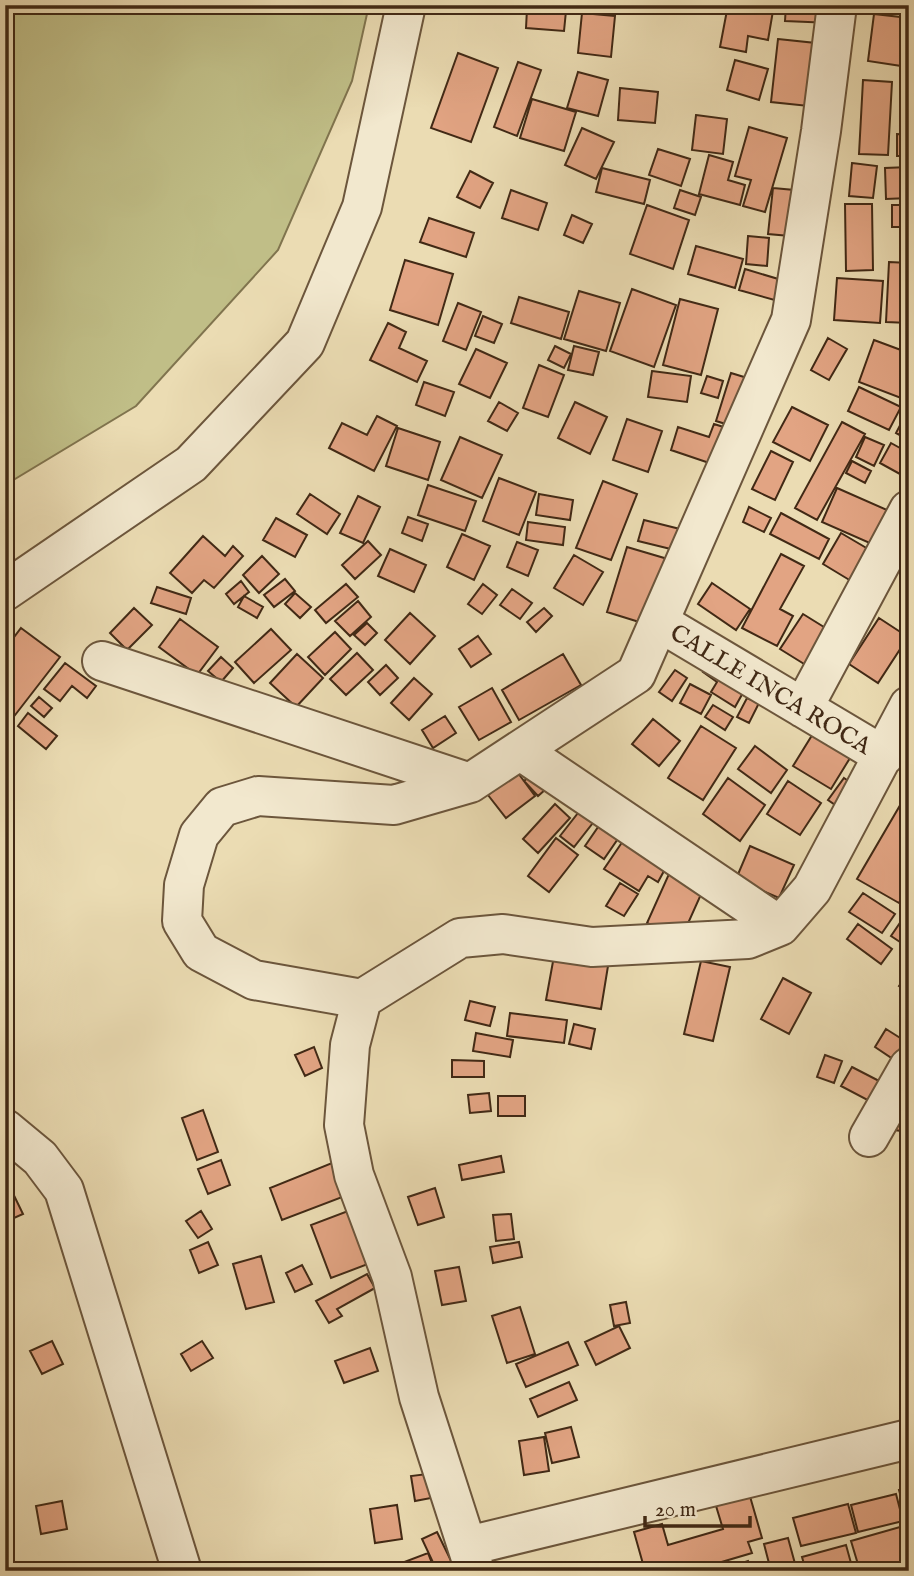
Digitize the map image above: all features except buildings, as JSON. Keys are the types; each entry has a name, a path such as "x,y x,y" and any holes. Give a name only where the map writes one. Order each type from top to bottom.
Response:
{"street":[{"path":"5,591 191,464 305,343 362,207 405,5"},
{"path":"836,5 821,131 791,320 636,674 470,783 394,805 313,797 258,796 222,807 199,835 184,885 182,921 201,952 254,979 362,999 460,938 503,934 592,947 748,939 780,926 812,889 906,718"},
{"path":"803,708 909,510"},
{"name":"CALLE INCA ROCA","path":"659,622 884,756"},
{"path":"102,661 470,783"},
{"path":"521,751 780,926"},
{"path":"362,999 350,1045 344,1125 354,1175 392,1277 419,1397 472,1559 909,1439"},
{"path":"869,1137 909,1067"},
{"path":"5,1129 40,1158 64,1190 182,1571"}],"shaded area":[{"path":"5,5 369,5 352,81 278,250 136,406 5,485"}]}
